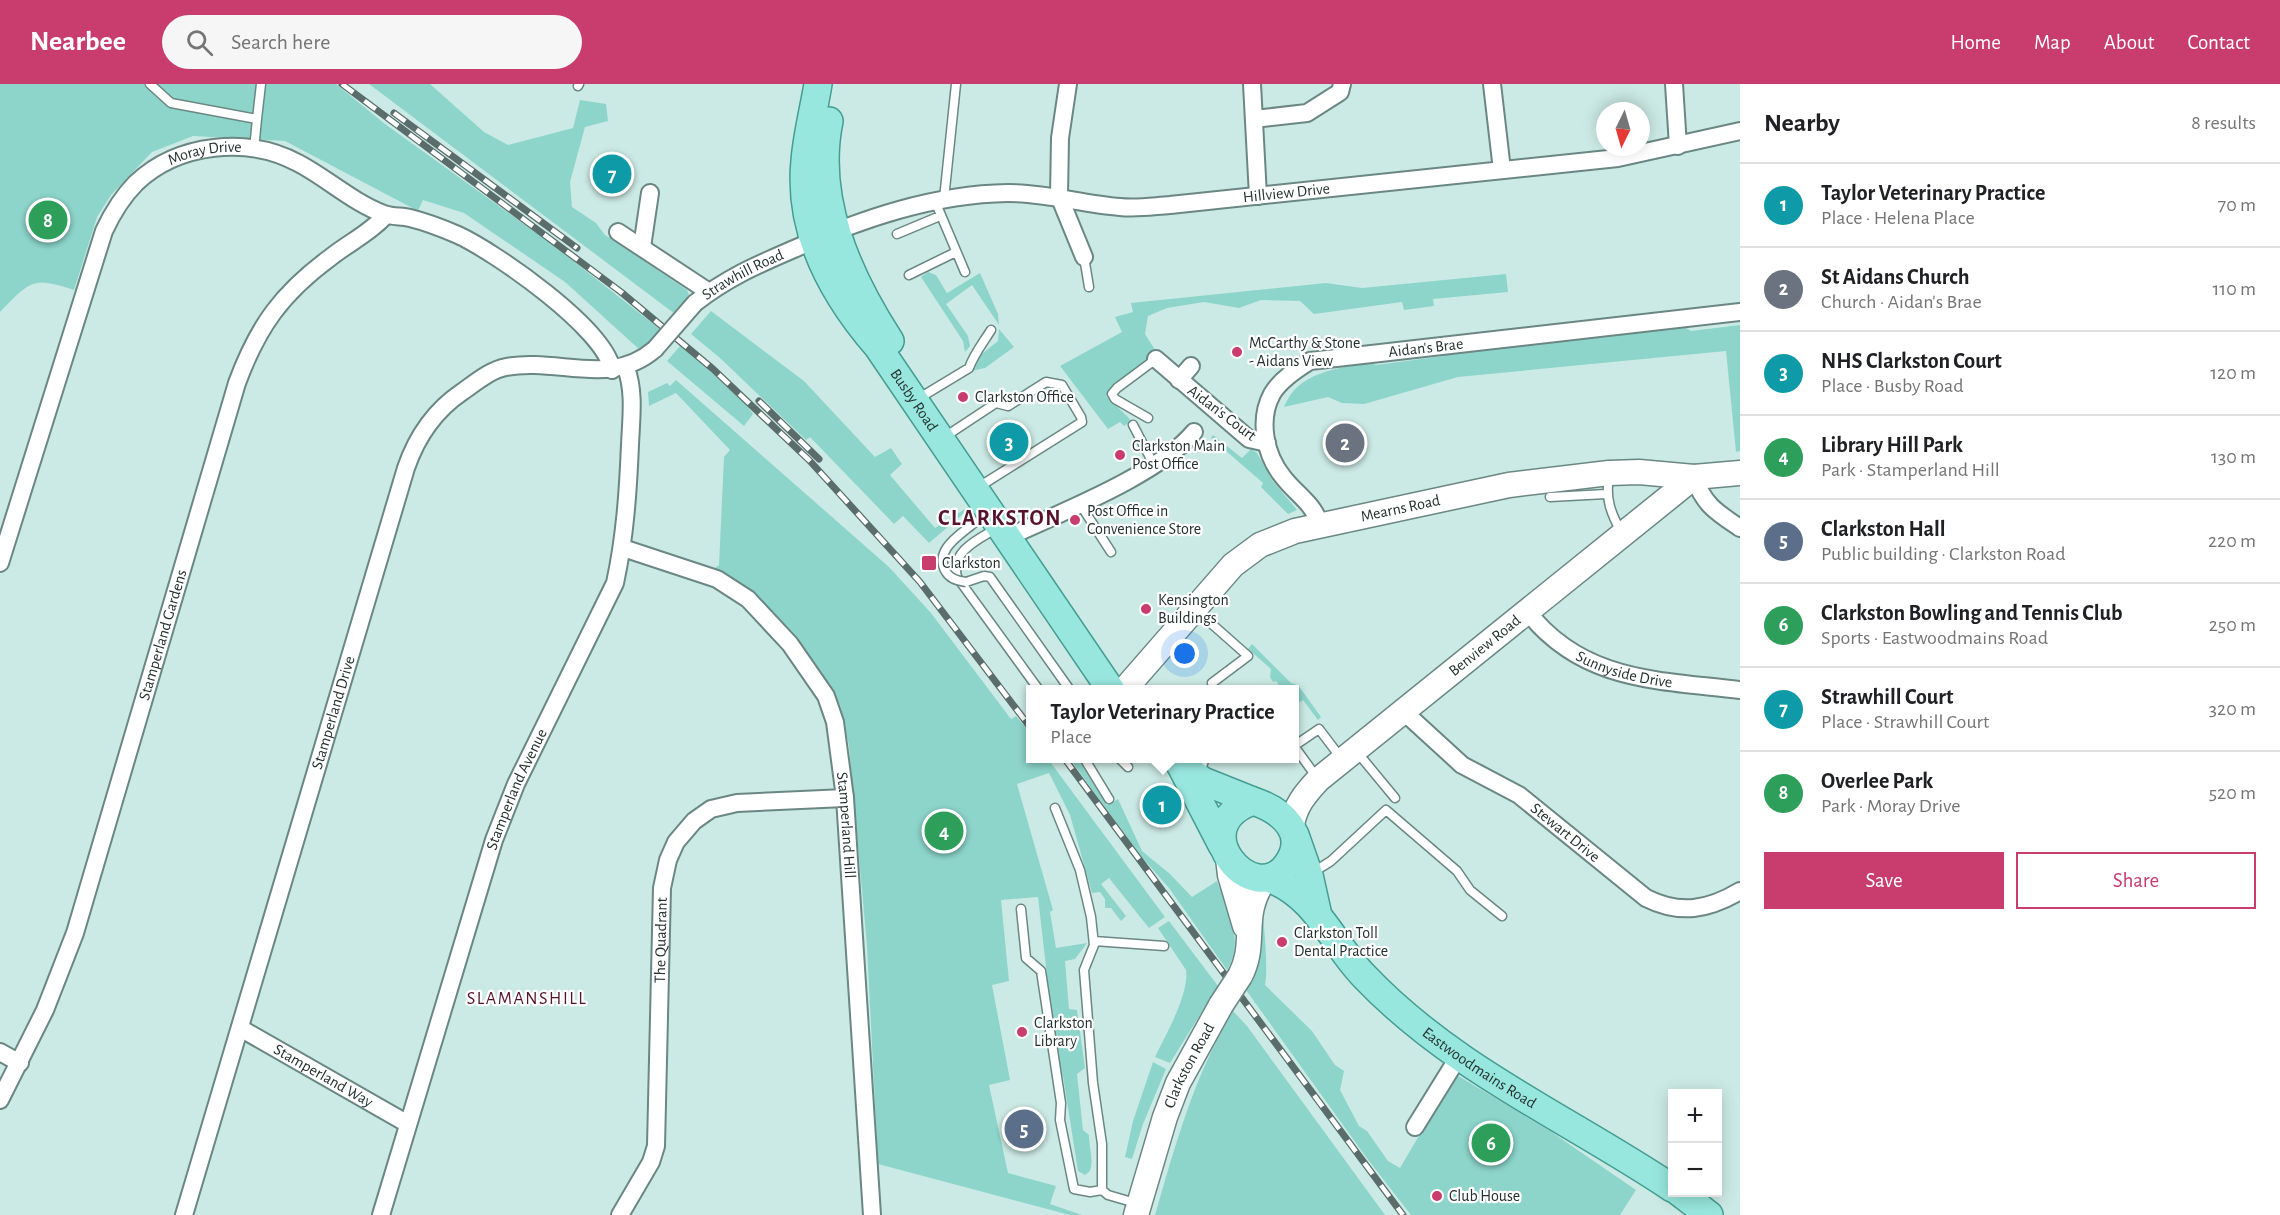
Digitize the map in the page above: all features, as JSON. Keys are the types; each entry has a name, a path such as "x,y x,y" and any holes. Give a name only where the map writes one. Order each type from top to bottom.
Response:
{"main road":[{"name":"Busby Road","path":"818,84 805,161 806,208 926,394 946,436 995,524 1121,685"},
{"path":"825,235 825,157 836,84"},
{"name":"Busby Road","path":"825,235 822,264 839,297 985,483 995,524"},
{"path":"1189,764 1217,788 1273,807 1293,828 1291,858 1280,874 1268,879 1248,874 1225,851 1189,764"},
{"path":"1225,851 1223,828 1232,812 1253,801"},
{"name":"Eastwoodmains Road","path":"1293,828 1309,875 1317,911"},
{"name":"Eastwoodmains Road","path":"1268,879 1293,889 1317,911 1336,943 1366,978 1425,1032 1459,1056 1668,1186"},
{"path":"1686,1197 1709,1215"}],"street":[{"path":"1068,84 1060,138 1059,196 1084,257"},
{"path":"1252,84 1258,196"},
{"path":"1254,119 1307,113 1340,92 1342,84"},
{"path":"1492,84 1502,170"},
{"path":"1674,84 1678,146"},
{"name":"Hillview Drive","path":"825,235 940,205 1008,193 1059,196 1123,208 1618,158 1740,131"},
{"name":"Moray Drive","path":"0,563 104,231 115,208 136,183 161,165 208,148 229,146 254,149 296,162 365,205 386,215 431,224 488,250 566,311 619,369"},
{"path":"642,247 650,193"},
{"name":"Stamperland Gardens","path":"0,1100 20,1063 59,978 75,933 237,383 252,344 272,312 303,279 332,256 376,227 386,215"},
{"path":"618,232 709,292"},
{"name":"Strawhill Road","path":"619,369 643,360 695,303 709,292 747,268 825,235"},
{"name":"Aidan's Brae","path":"1320,524 1315,511 1282,476 1267,443 1265,423 1273,393 1297,369 1311,361 1333,356 1604,330 1740,312"},
{"name":"Aidan's Court","path":"1156,359 1249,438 1267,443"},
{"name":"Stamperland Drive","path":"184,1215 406,468 419,436 449,402 504,368 538,365 619,369"},
{"name":"Aidan's Court","path":"1179,380 1191,366"},
{"name":"Stamperland Avenue","path":"381,1215 494,840 520,775 615,583 623,548 632,406 630,379 619,369"},
{"path":"995,524 1079,504 1154,465 1182,446 1194,432"},
{"name":"Mearns Road","path":"1126,685 1233,566 1260,545 1320,524 1509,485 1608,484 1639,472 1694,477 1740,473"},
{"path":"1694,477 1702,498 1718,514 1740,528"},
{"name":"Benview Road","path":"1293,828 1297,806 1318,780 1694,477"},
{"name":"Stamperland Hill","path":"623,548 717,579 748,600 790,644 826,696 835,722 845,798 872,1215"},
{"name":"Sunnyside Drive","path":"1527,611 1552,639 1587,662 1625,676 1740,690"},
{"name":"Stewart Drive","path":"1403,711 1462,765 1519,795 1646,898 1659,905 1699,910 1740,891"},
{"name":"The Quadrant","path":"620,1215 651,1162 656,1146 662,888 668,860 676,842 702,814 721,806 845,798"},
{"name":"Clarkston Road","path":"1225,851 1248,934"},
{"name":"Clarkston Road","path":"1138,1210 1164,1118 1178,1083 1239,976 1248,955 1251,904 1268,879"},
{"name":"Stamperland Way","path":"240,1028 408,1124"},
{"path":"0,1052 20,1063"},
{"path":"1415,1127 1459,1056"}],"lane":[{"path":"139,84 150,84 171,103 257,119"},
{"path":"254,149 261,84"},
{"path":"956,84 940,205 965,272"},
{"path":"897,234 940,205"},
{"path":"909,275 956,252"},
{"path":"1084,257 1089,286"},
{"path":"926,394 969,368 991,330"},
{"path":"1148,418 1115,399 1112,394 1117,387 1156,359"},
{"path":"946,436 996,403 1008,406 1046,382 1062,385 1082,422 985,483"},
{"path":"1134,425 1154,465"},
{"path":"1550,497 1608,484 1609,509 1622,534"},
{"path":"1079,504 1111,552"},
{"path":"995,524 949,544 943,554 947,574 953,579 966,582 984,576 990,577 1066,685"},
{"path":"995,524 961,552 955,570 966,590 1036,685"},
{"path":"1195,609 1248,656 1212,683"},
{"path":"1299,743 1319,729 1395,798"},
{"path":"1299,753 1318,780"},
{"path":"1086,763 1109,799"},
{"path":"1124,763 1128,767"},
{"path":"1055,808 1080,870 1094,941 1084,970 1093,1083 1102,1144 1102,1190"},
{"path":"1309,875 1331,861 1386,810 1457,871 1470,890 1502,916"},
{"path":"1021,909 1026,958 1041,971 1061,1103 1060,1120 1074,1189 1090,1192 1102,1190 1138,1210"},
{"path":"1094,941 1164,946"}],"shaded area":[{"path":"0,84 336,84 385,124 553,245 661,330 640,350 565,282 464,213 423,200 418,211 285,141 193,136 152,152 111,195 97,217 74,290 49,283 32,285 25,288 0,312"},
{"path":"369,84 430,84 484,132 508,145 573,128 580,100 606,104 608,121 585,127 570,182 572,207 596,223 605,235 687,290 690,298 675,314"},
{"path":"928,272 936,275 947,293 980,273 998,314 999,325 972,285 946,304 968,336 970,346 965,352 963,341 921,277"},
{"path":"1506,274 1508,292 1433,299 1434,306 1404,310 1402,302 1314,314 1300,301 1261,300 1239,308 1204,302 1167,308 1148,316 1145,334 1157,353 1115,383 1106,396 1132,421 1124,426 1120,422 1108,429 1060,366 1122,332 1115,317 1133,312 1131,303 1326,283 1362,288"},
{"path":"711,311 804,381 875,457 891,448 902,464 890,475 935,528 968,507 969,509 929,543 903,516 894,524 810,437 806,440 720,358 691,334"},
{"path":"1740,325 1740,451 1736,452 1726,351 1458,377 1364,404 1342,403 1328,397 1284,407 1290,395 1309,379 1332,370 1370,362 1376,365 1444,356 1453,349 1628,334 1683,326 1691,331"},
{"path":"999,329 1014,347 985,368 972,371 978,357 998,341"},
{"path":"681,345 745,403 753,414 744,426 667,361"},
{"path":"676,380 889,567 931,613 1011,719 1016,716 1026,728 1026,763 1051,763 1165,917 1149,928 1109,878 1101,884 1126,916 1121,921 1111,908 1105,908 1105,899 1100,892 1092,893 1070,815 1049,773 1017,784 1053,910 1050,912 1056,948 1087,943 1075,959 1065,961 1069,1009 1077,1010 1085,1068 1077,1074 1083,1130 1089,1135 1090,1171 1085,1175 1078,1171 1063,1076 1058,1072 1038,897 1001,900 1009,981 992,985 1010,1080 989,1085 1008,1173 1056,1186 1050,1204 1082,1215 1070,1215 878,1164 867,946 849,746 840,705 825,679 787,628 744,587 715,568 719,565 724,457 730,450 676,393 649,406 648,392 667,383 670,386"},
{"path":"1213,435 1242,458 1251,449 1257,453 1272,480 1297,510 1288,514 1261,487 1263,483 1211,438"},
{"path":"1252,644 1291,683 1298,685 1279,685 1276,681 1273,682 1270,677 1271,669 1248,649"},
{"path":"1299,686 1321,717 1318,720 1303,700 1299,703"},
{"path":"1073,763 1081,763 1107,805 1118,799 1142,851 1170,874 1192,897 1217,881 1230,914 1235,937 1235,948 1227,970 1169,888 1139,854"},
{"path":"1258,918 1263,918 1264,924 1265,985 1312,1031 1335,1065 1344,1071 1340,1090 1359,1126 1367,1131 1388,1161 1400,1168 1455,1074 1550,1131 1636,1190 1620,1215 1411,1215 1366,1157 1246,990 1259,955"},
{"path":"1169,921 1218,986 1170,1063 1155,1057 1184,991 1186,970 1158,928"},
{"path":"1233,1011 1247,1026 1385,1215 1155,1215 1187,1110 1207,1060"},
{"path":"1153,1062 1166,1069 1143,1124 1132,1159 1125,1157 1133,1121"}],"railway":[{"path":"342,84 621,292 713,369 809,460 920,582 1026,722"},
{"path":"394,113 577,248"},
{"path":"759,401 819,459"},
{"path":"1068,763 1403,1215"}],"place":[{"name":"Strawhill Court","path":"612,174"},
{"name":"Overlee Park","path":"48,220"},
{"name":"McCarthy & Stone - Aidans View","path":"1237,352"},
{"name":"Clarkston Office","path":"963,397"},
{"name":"NHS Clarkston Court","path":"1009,442"},
{"name":"St Aidans Church","path":"1345,443"},
{"name":"Clarkston Main Post Office","path":"1120,455"},
{"name":"Post Office in Convenience Store","path":"1075,520"},
{"name":"Clarkston","path":"929,563"},
{"name":"Kensington Buildings","path":"1146,609"},
{"name":"Taylor Veterinary Practice","path":"1162,805"},
{"name":"Library Hill Park","path":"944,831"},
{"name":"Clarkston Toll Dental Practice","path":"1282,942"},
{"name":"Clarkston Library","path":"1022,1032"},
{"name":"Clarkston Hall","path":"1024,1129"},
{"name":"Clarkston Bowling and Tennis Club","path":"1491,1143"},
{"name":"Club House","path":"1437,1196"}],"district":[{"name":"CLARKSTON","path":"1000,518"},
{"name":"SLAMANSHILL","path":"527,999"}]}
